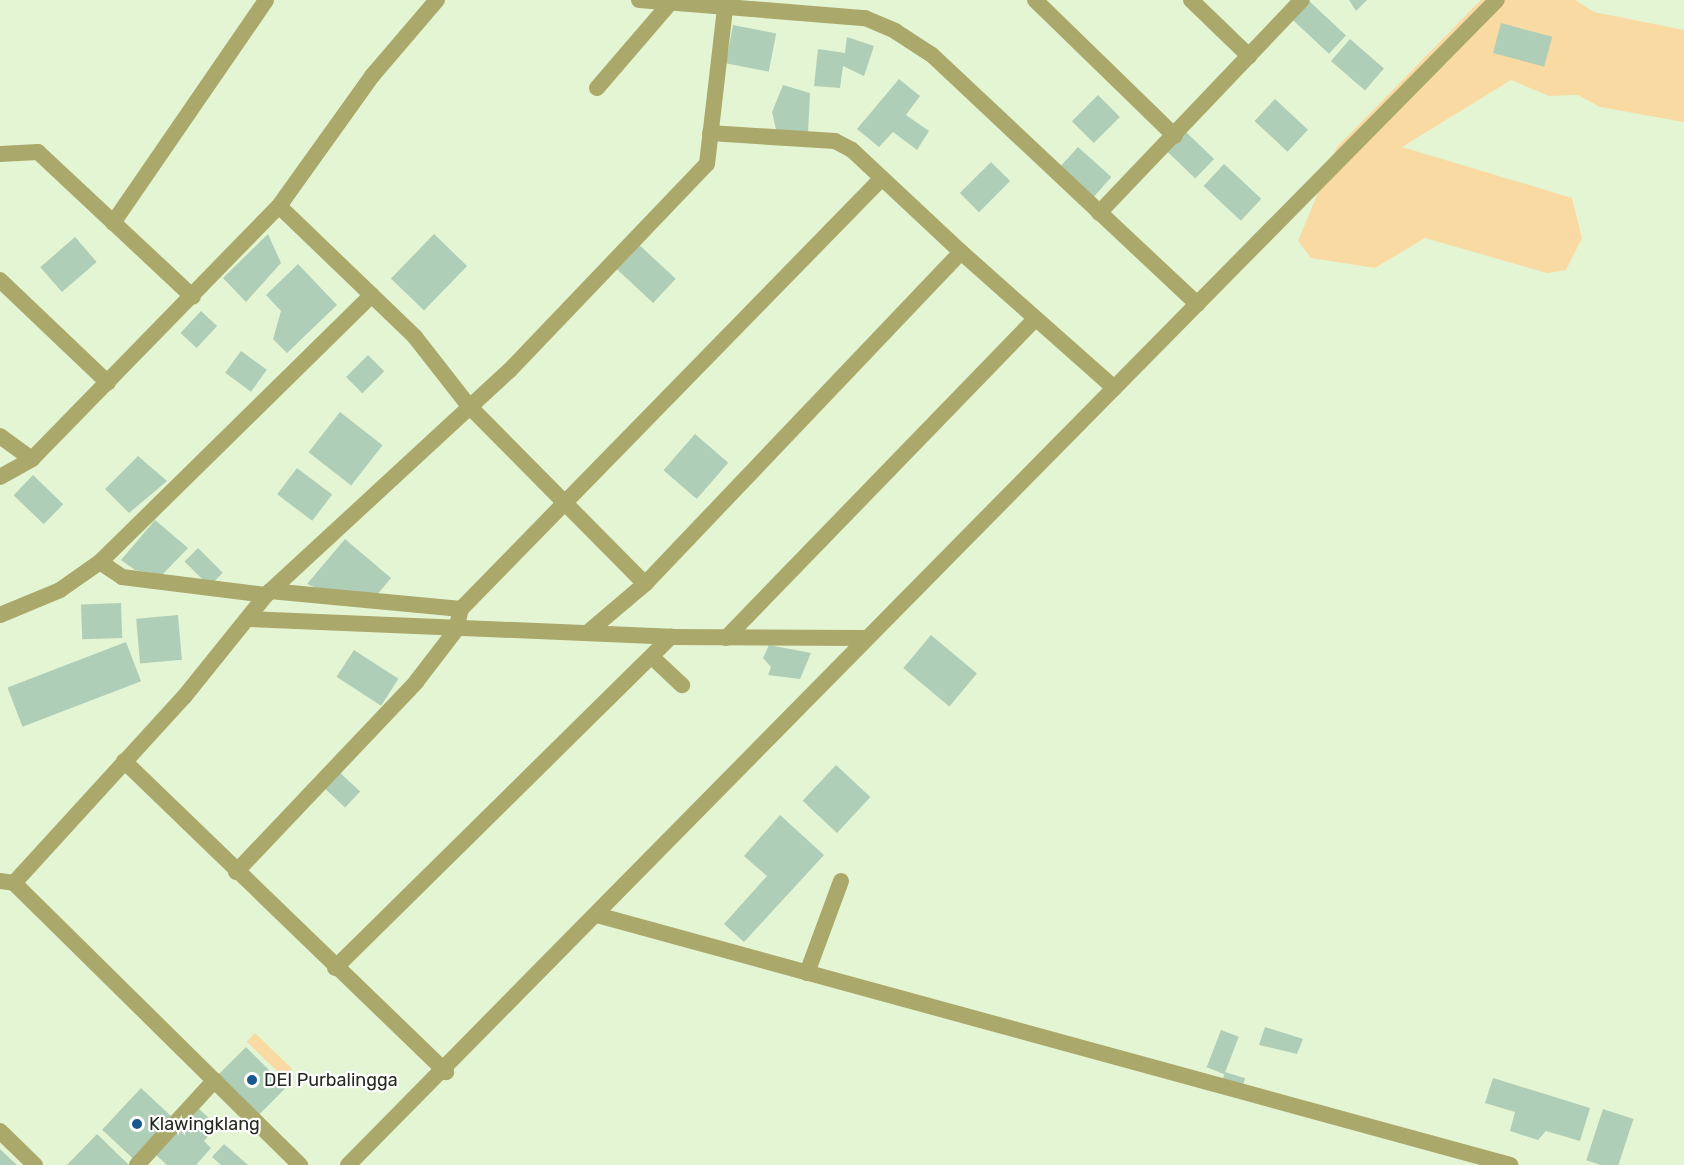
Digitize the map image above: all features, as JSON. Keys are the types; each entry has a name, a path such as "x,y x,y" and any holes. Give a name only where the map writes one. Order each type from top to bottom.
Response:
{"street":[{"path":"113,223 266,0"},
{"path":"0,477 32,459 193,297 279,206 372,76 437,0"},
{"path":"639,0 725,4 865,18 895,31 932,56 1197,304"},
{"path":"1035,0 1175,136"},
{"path":"1191,0 1249,56"},
{"path":"1099,213 1175,136 1302,0"},
{"path":"348,1165 446,1072 867,638 1497,0"},
{"path":"597,88 670,3"},
{"path":"300,1165 215,1080 7,882 124,761 260,604 469,406 706,164 725,4"},
{"path":"710,134 820,137 852,150 961,252 1114,388"},
{"path":"0,154 38,152 193,297"},
{"path":"236,872 416,682 459,619 566,503 882,178"},
{"path":"279,206 415,337 469,406 645,584"},
{"path":"588,632 645,584 961,252"},
{"path":"0,280 108,383"},
{"path":"0,615 109,568 372,295"},
{"path":"726,638 1035,319"},
{"path":"0,436 32,459"},
{"path":"109,568 260,604 459,619"},
{"path":"260,604 671,638 867,638"},
{"path":"335,968 671,638"},
{"path":"653,658 682,685"},
{"path":"124,761 335,968 446,1072"},
{"path":"807,973 841,881"},
{"path":"597,915 1510,1165"},
{"path":"137,1165 215,1080"},
{"path":"0,1131 35,1165"}],"shaded area":[{"path":"1481,0 1575,0 1594,12 1684,30 1684,122 1600,107 1578,95 1549,96 1511,80 1402,147 1572,198 1582,238 1566,270 1547,273 1425,238 1375,268 1311,258 1298,241 1337,147"},
{"path":"255,1033 292,1069 284,1078 247,1042"}],"building":[{"path":"1308,0 1346,35 1329,54 1291,18"},
{"path":"1349,0 1367,0 1356,11"},
{"path":"1501,23 1552,37 1544,67 1493,53"},
{"path":"733,25 776,33 769,72 726,63"},
{"path":"847,37 874,46 864,76 843,66 840,88 814,86 818,49 845,53"},
{"path":"1350,39 1384,69 1365,90 1331,61"},
{"path":"899,79 920,96 906,115 929,131 917,150 893,132 879,147 857,129"},
{"path":"783,85 810,93 808,133 777,134 772,112"},
{"path":"1098,95 1120,117 1094,143 1072,121"},
{"path":"1275,99 1308,130 1287,152 1255,121"},
{"path":"1186,132 1214,159 1195,179 1167,151"},
{"path":"1078,147 1111,177 1093,198 1059,168"},
{"path":"991,162 1010,181 979,212 960,193"},
{"path":"1224,164 1261,199 1241,221 1204,186"},
{"path":"268,234 281,263 246,302 223,278"},
{"path":"434,234 467,266 424,311 391,279"},
{"path":"75,237 97,262 62,292 40,267"},
{"path":"634,240 676,279 653,303 611,264"},
{"path":"298,264 337,305 287,353 273,339 281,311 266,295"},
{"path":"201,311 217,326 197,348 181,333"},
{"path":"241,351 267,370 251,392 225,373"},
{"path":"368,355 384,371 362,393 346,377"},
{"path":"340,412 383,445 351,485 309,452"},
{"path":"695,434 728,463 697,499 664,470"},
{"path":"138,456 167,481 129,513 105,489"},
{"path":"297,468 332,494 312,521 277,494"},
{"path":"33,475 63,504 44,524 14,495"},
{"path":"155,520 188,548 162,575 135,570 121,560"},
{"path":"345,539 391,578 366,608 307,584"},
{"path":"198,548 223,573 209,586 185,561"},
{"path":"121,603 122,638 82,639 81,604"},
{"path":"178,615 182,660 140,663 136,619"},
{"path":"931,635 977,674 949,707 903,668"},
{"path":"126,642 141,681 22,727 7,688"},
{"path":"769,645 811,653 800,679 768,675 771,667 763,658"},
{"path":"354,650 398,679 381,706 337,677"},
{"path":"836,765 870,797 837,833 803,801"},
{"path":"336,769 360,792 345,808 321,785"},
{"path":"780,815 824,855 744,942 724,924 767,876 744,856"},
{"path":"1265,1027 1303,1039 1297,1054 1259,1045"},
{"path":"1221,1030 1239,1037 1224,1074 1207,1067"},
{"name":"DEI Purbalingga","path":"246,1047 286,1087 259,1115 218,1075"},
{"path":"1225,1072 1245,1078 1240,1093 1220,1087"},
{"path":"1493,1078 1590,1108 1580,1141 1546,1131 1538,1140 1510,1131 1515,1112 1485,1103"},
{"name":"Klawingklang","path":"141,1088 173,1118 134,1160 102,1130"},
{"path":"199,1109 218,1126 204,1141 211,1148 196,1165 167,1165 156,1155"},
{"path":"1603,1109 1633,1119 1618,1165 1601,1165 1586,1160"},
{"path":"97,1134 129,1165 67,1165"},
{"path":"224,1144 248,1165 221,1165 212,1157"},
{"path":"0,1149 17,1165 0,1165"}],"place":[{"name":"DEI Purbalingga","path":"252,1080"},
{"name":"Klawingklang","path":"137,1124"}]}
